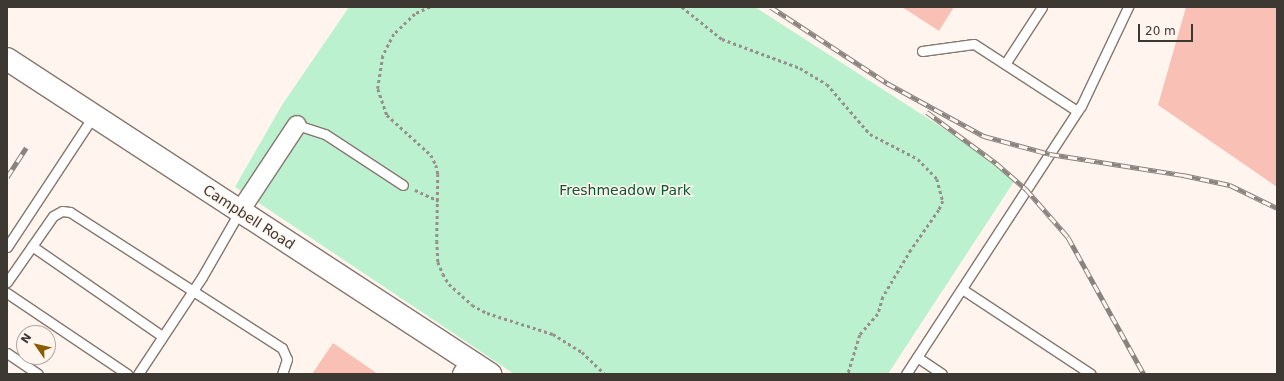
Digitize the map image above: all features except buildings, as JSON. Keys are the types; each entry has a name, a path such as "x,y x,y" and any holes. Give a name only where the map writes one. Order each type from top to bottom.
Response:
{"street":[{"name":"Campbell Road","path":"7,59 240,211 467,368 490,374"},
{"path":"240,211 297,126"}],"lane":[{"path":"1005,64 1042,7"},
{"path":"906,374 1077,111 1128,7"},
{"path":"922,51 974,44 1077,111"},
{"path":"7,247 94,115"},
{"path":"297,126 325,134 403,185"},
{"path":"138,374 192,292 240,211"},
{"path":"7,282 53,216 62,212 70,212 192,292 282,348 287,359 282,374"},
{"path":"32,246 162,336"},
{"path":"962,289 1091,374"},
{"path":"7,293 127,374"},
{"path":"7,353 38,374"},
{"path":"917,357 942,374"}],"path":[{"path":"430,7 415,14 394,34 382,56 378,89 388,115 433,160 438,174 438,262 454,289 472,305 487,313 553,334 566,341 605,374"},
{"path":"682,7 722,39 800,68 827,84 870,134 918,159 937,179 943,201 939,210 911,250 883,297 878,314 860,335 848,374"},
{"path":"403,185 438,201"}],"green space":[{"name":"Freshmeadow Park","path":"349,7 755,7 974,148 1015,180 888,374 514,374 235,187 282,105"}],"railway":[{"path":"771,7 887,83 984,136 1050,154 1183,175 1230,185 1277,208"},
{"path":"927,112 996,163 1026,189 1068,237 1144,374"},
{"path":"7,177 26,148"}]}
